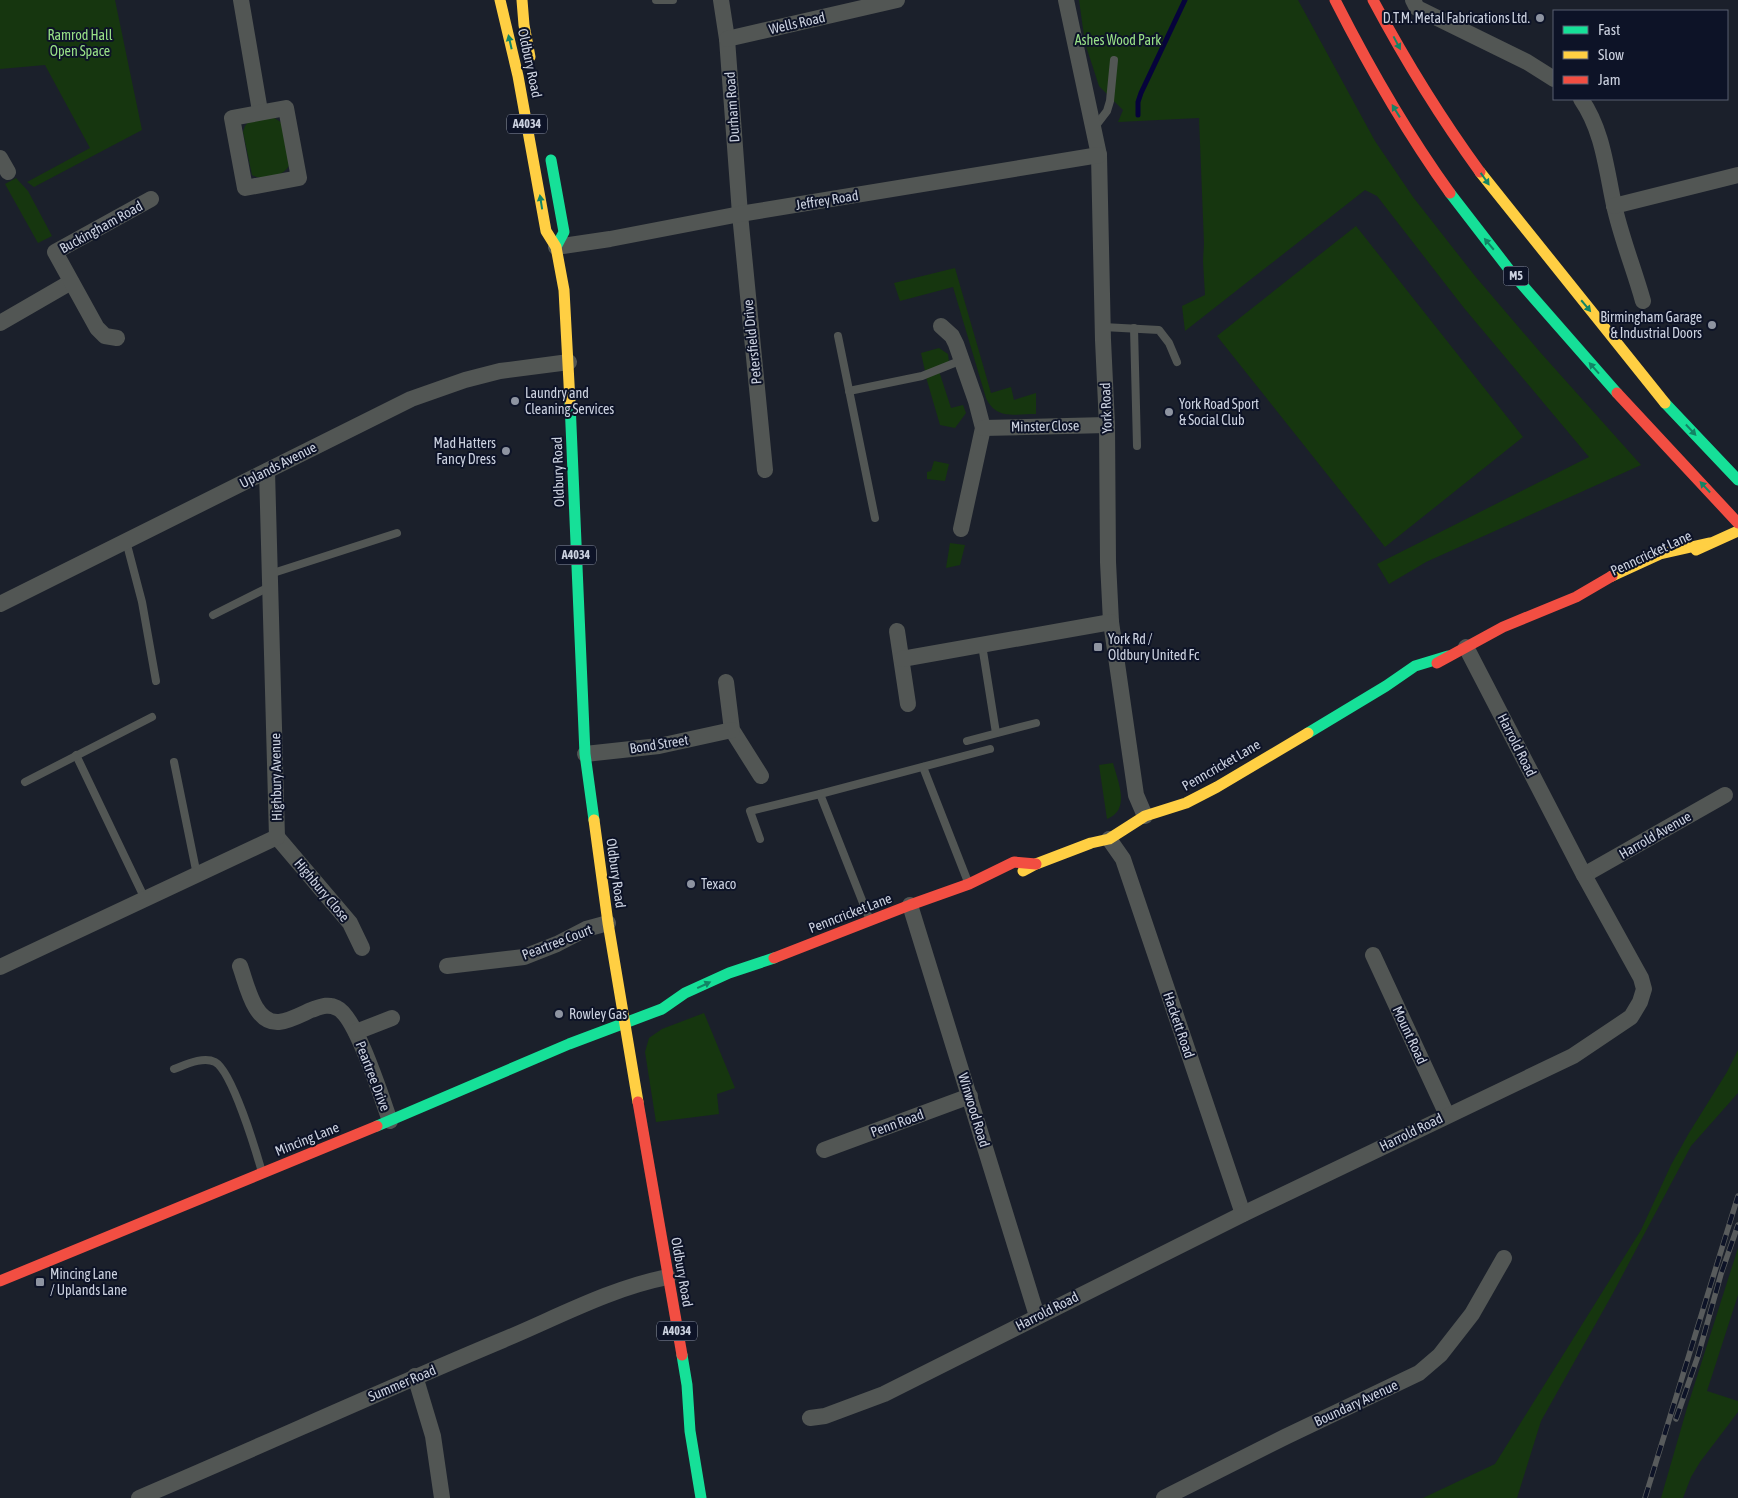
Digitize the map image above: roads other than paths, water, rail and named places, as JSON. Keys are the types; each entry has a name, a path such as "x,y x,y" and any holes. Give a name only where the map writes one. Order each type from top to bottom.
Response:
{"main road":[{"name":"Oldbury Road","path":"500,0 518,76 546,231 556,247 564,290 569,362 585,754 624,1023 687,1386 690,1431 701,1498"},
{"name":"Oldbury Road","path":"522,0 524,25 532,66"},
{"name":"M5","path":"1335,0 1372,72 1428,161 1480,234 1590,364 1738,522"},
{"name":"M5","path":"1374,0 1402,54 1453,136 1491,188 1663,400 1738,480"},
{"name":"Oldbury Road","path":"548,150 564,232 556,247"},
{"name":"Penncricket Lane","path":"1675,562 1709,543 1738,531"},
{"name":"Penncricket Lane","path":"624,1023 662,1009 685,994 729,973 770,960 969,884 1010,878 1036,864 1091,843 1109,839 1145,816 1186,803 1217,787 1386,686 1415,666 1448,656 1504,627 1576,597 1615,574 1660,554 1709,543"},
{"name":"Penncricket Lane","path":"1576,597 1619,586"},
{"name":"Penncricket Lane","path":"730,985 770,960"},
{"name":"Penncricket Lane","path":"662,1009 674,1009 699,999"},
{"name":"Mincing Lane","path":"0,1281 263,1174 624,1023"}],"street":[{"path":"241,0 260,112"},
{"name":"Durham Road","path":"721,0 727,39 740,214"},
{"name":"Wells Road","path":"727,39 896,0"},
{"name":"York Road","path":"1066,0 1099,155 1107,425 1108,558 1112,622 1136,795 1145,816"},
{"path":"1413,0 1417,8 1526,62 1553,78"},
{"path":"1582,100 1591,114 1597,129 1614,206 1643,301"},
{"path":"286,108 299,178 245,188 232,118 260,112 286,108"},
{"name":"Jeffrey Road","path":"556,247 610,239 740,214 1099,155"},
{"path":"1614,206 1738,175"},
{"name":"Buckingham Road","path":"116,338 105,336 97,328 55,252 151,199"},
{"name":"Petersfield Drive","path":"740,214 765,470"},
{"path":"0,323 71,282"},
{"path":"940,326 952,336 962,360 983,428 961,529"},
{"name":"Uplands Avenue","path":"0,604 268,471 381,412 420,395 500,371 569,362"},
{"name":"Minster Close","path":"983,428 1107,425"},
{"name":"Highbury Avenue","path":"0,967 277,837 268,471"},
{"path":"902,659 1112,622"},
{"path":"897,631 908,704"},
{"name":"Harrold Road","path":"810,1418 825,1416 872,1400 1243,1214 1573,1056 1631,1017 1640,1002 1644,989 1641,978 1584,875 1466,647"},
{"path":"726,682 732,730 761,776"},
{"name":"Bond Street","path":"585,754 659,746 732,730"},
{"name":"Harrold Avenue","path":"1584,875 1725,795"},
{"name":"Highbury Close","path":"277,837 350,923 362,948"},
{"name":"Hackett Road","path":"1109,839 1123,858 1243,1214"},
{"name":"Winwood Road","path":"910,905 1037,1316"},
{"name":"Peartree Court","path":"447,966 524,957 557,944 586,929 608,923"},
{"name":"Mount Road","path":"1373,955 1447,1115"},
{"name":"Peartree Drive","path":"240,966 258,1012 269,1021 280,1022 324,1005 337,1008 345,1014 356,1032 390,1121"},
{"name":"Peartree Drive","path":"356,1032 392,1018"},
{"name":"Penn Road","path":"824,1150 970,1096"},
{"name":"Boundary Avenue","path":"1164,1498 1285,1437 1419,1373 1440,1355 1472,1314 1504,1258"},
{"name":"Summer Road","path":"139,1498 156,1494 415,1376 640,1283 668,1277"},
{"path":"415,1376 433,1436 442,1498"}],"lane":[{"path":"656,0 673,0"},
{"path":"1094,128 1106,111 1110,101 1114,60"},
{"path":"1103,327 1159,330 1169,343 1177,362"},
{"path":"1134,328 1137,446"},
{"path":"838,336 875,518"},
{"path":"849,391 922,376 962,360"},
{"path":"213,615 271,580 397,533"},
{"path":"126,541 142,602 156,681"},
{"path":"982,645 996,733"},
{"path":"25,782 152,717"},
{"path":"967,741 1036,724"},
{"path":"760,839 750,811 923,768 990,749"},
{"path":"76,756 145,899"},
{"path":"174,762 197,875"},
{"path":"923,768 969,884"},
{"path":"820,794 871,921"},
{"path":"174,1068 201,1060 215,1062 223,1070 240,1105 263,1174"}],"waterway":[{"path":"1138,115 1138,102 1141,93 1185,0"}],"railway":[{"path":"1645,1498 1738,1196"},
{"path":"1676,1419 1698,1356 1721,1274 1738,1225"}],"place":[{"name":"D.T.M. Metal Fabrications Ltd.","path":"1540,18"},
{"name":"Birmingham Garage & Industrial Doors","path":"1712,325"},
{"name":"Laundry and Cleaning Services","path":"515,401"},
{"name":"York Road Sport & Social Club","path":"1169,412"},
{"name":"Mad Hatters Fancy Dress","path":"506,451"},
{"name":"York Rd / Oldbury United Fc","path":"1098,647"},
{"name":"Texaco","path":"691,884"},
{"name":"Rowley Gas","path":"559,1014"},
{"name":"Mincing Lane / Uplands Lane","path":"40,1282"}],"park label":[{"name":"Ashes Wood Park","path":"1118,40"},
{"name":"Ramrod Hall Open Space","path":"80,43"}]}
